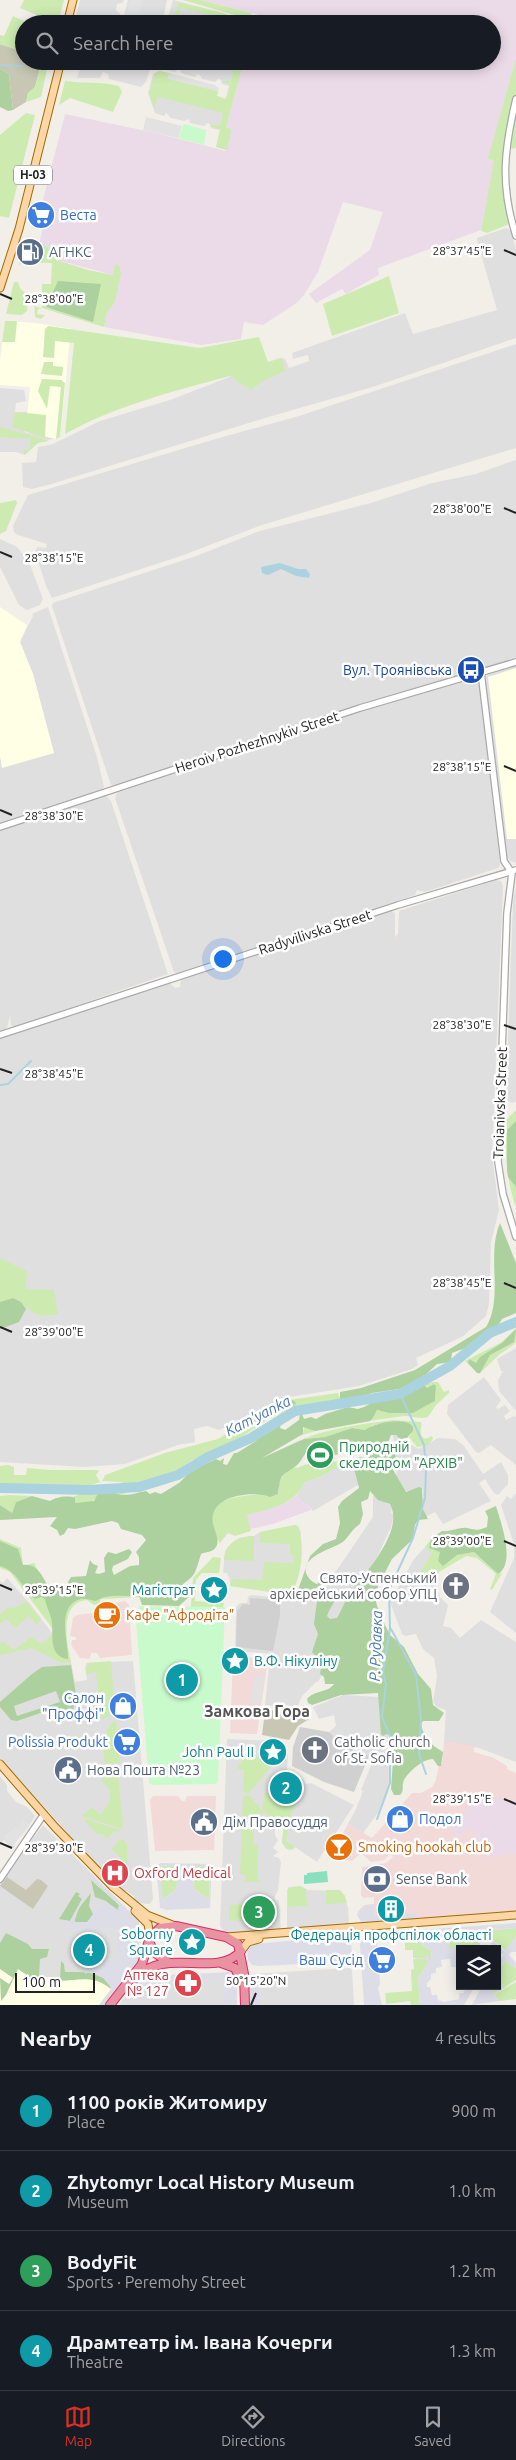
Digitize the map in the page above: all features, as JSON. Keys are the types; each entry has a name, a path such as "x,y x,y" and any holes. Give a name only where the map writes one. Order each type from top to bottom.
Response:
{"highway":[{"path":"110,2005 142,1964 149,1939 160,1928 176,1926 236,1941 241,1951 243,2005"},
{"path":"149,1939 155,1953 170,1962"},
{"path":"212,1962 231,1959 241,1951"},
{"path":"114,2005 143,1971 155,1964 212,1962 228,1964 237,1970 240,1978 243,2005"}],"main road":[{"path":"70,15 74,0"},
{"name":"Н-03","path":"0,277 16,229 57,70"},
{"name":"Н-03","path":"0,288 19,229 57,70"},
{"path":"0,1764 43,1816 113,1887 152,1919 176,1926"},
{"path":"0,1769 89,1867 146,1921 149,1928 149,1939"},
{"path":"226,1937 516,1917"},
{"path":"241,1951 248,1942 255,1939 516,1917"}],"street":[{"path":"516,99 505,150 506,193 516,236"},
{"name":"Heroiv Pozhezhnykiv Street","path":"0,827 360,708 516,662"},
{"name":"Troianivska Street","path":"481,672 504,862 514,872 507,913 498,1140 502,1194 516,1236"},
{"name":"Radyvilivska Street","path":"0,1035 398,905 496,874 514,872"},
{"path":"0,1878 43,1816"}],"shaded area":[{"path":"80,0 124,0 122,3 117,4 116,10 120,15 76,15"},
{"path":"128,0 167,0 164,15 124,15"},
{"path":"130,0 143,0 139,15 126,15"},
{"path":"173,0 227,15 169,15"},
{"path":"200,0 516,0 516,58 489,160 495,161 481,230 378,268 379,275 346,294 342,289 316,303 309,294 370,250 383,212 343,202 318,272 304,295 298,302 263,325 244,322 241,339 201,345 104,327 113,275 57,260 58,254 38,250 42,231 37,220 40,207 45,208 48,202 43,200 65,114 156,133 226,151 232,129 226,127 242,70 501,70 501,15 257,14"},
{"path":"0,44 15,49 15,70 40,70 35,87 28,93 26,102 13,110 9,74 0,69"},
{"path":"80,70 149,70 146,82 141,87 109,79 108,74 103,72 100,78 77,78"},
{"path":"180,70 242,70 226,127 227,150 216,147 220,130 211,128 210,124 207,123 204,126 190,123 189,119 184,121 171,118 166,113 164,116 155,113 148,93 153,74 159,71 169,73 168,78 218,91 217,96 226,99 229,86 222,84 221,80 218,79 215,82 202,79 197,74 195,77 181,73"},
{"path":"169,73 215,85 219,88 218,91 168,79"},
{"path":"146,117 182,126 178,138 143,130"},
{"path":"506,228 511,231 516,249 516,338 376,386 48,485 32,489 23,487 22,463 36,462 38,447 53,444 100,421 170,400 279,358 285,359 289,368 309,361 308,355 293,359 292,353 405,313 413,334 497,310 477,238"},
{"path":"5,321 36,323 71,329 60,437 56,439 25,432 30,387 0,385 0,360"},
{"path":"516,344 516,448 262,525 181,556 52,598 46,586 35,551 38,547 46,548 47,544 14,532 13,526 28,495 299,416"},
{"path":"0,388 24,390 26,401 16,403 15,412 27,412 29,395 60,437 38,443 25,455 16,452 0,452"},
{"path":"516,460 516,658 367,702 116,786 111,785 52,606 53,603 196,556 260,531 371,503 432,483 476,474"},
{"path":"0,539 17,547 29,562 43,599 40,605 27,610 19,605 0,567"},
{"path":"0,607 27,625 20,642 33,674 54,753 2,768 0,756"},
{"path":"48,607 97,757 104,787 98,792 0,824 0,756 2,767 54,753 33,674 20,642 33,616 32,614"},
{"path":"516,666 516,863 510,861 506,855 485,679 487,675"},
{"path":"516,668 516,839 507,839 488,677"},
{"path":"465,680 474,680 480,685 500,865 498,868 425,892 417,890 415,895 177,973 174,972 115,798 117,793 332,720"},
{"path":"106,796 111,801 168,974 14,1027 11,1025 10,1016 7,1028 0,1031 0,830"},
{"path":"496,880 501,881 503,886 492,1155 499,1210 491,1242 489,1304 486,1316 462,1337 416,1358 418,1365 412,1369 359,1386 289,1397 219,1430 207,1426 194,1429 195,1442 178,1445 125,1464 84,1467 0,1462 0,1039 170,983 175,988 180,987 181,980 391,911 395,913 395,937 398,934 399,911"},
{"path":"516,886 516,1102 511,1103 506,1099 506,1094 513,901"},
{"path":"516,1348 516,1411 499,1391 498,1380 503,1371 501,1371 497,1359"},
{"path":"484,1377 501,1400 496,1407 498,1409 505,1405 510,1411 504,1416 506,1420 514,1416 516,1417 516,1465 491,1445 479,1453 476,1452 447,1414 448,1405"},
{"path":"393,1434 419,1449 438,1438 455,1439 464,1446 483,1474 501,1462 508,1475 508,1484 498,1495 494,1493 485,1479 479,1483 491,1501 443,1524 435,1512 425,1517 421,1498 423,1497 423,1489 398,1492"},
{"path":"346,1462 363,1464 370,1478 313,1511 309,1506 301,1502 297,1495 305,1482 320,1477"},
{"path":"516,1493 516,1633 490,1612 514,1558 514,1544 501,1505 507,1496 511,1499"},
{"path":"297,1495 301,1502 309,1506 311,1510 273,1524 250,1529 246,1515 287,1502"},
{"path":"373,1495 392,1506 391,1513 394,1514 391,1527 326,1668 318,1682 302,1696 298,1705 288,1707 265,1705 270,1658 275,1659 275,1654 235,1651 236,1607 240,1603 247,1603 248,1597 251,1595 272,1597 279,1600 282,1598 308,1597 328,1583 373,1517"},
{"path":"295,1525 298,1526 301,1533 300,1567 292,1592 271,1592 230,1586 227,1573 223,1573 225,1551 231,1544 239,1538"},
{"path":"425,1547 433,1553 414,1580 436,1584 440,1597 448,1605 443,1626 451,1628 460,1638 481,1620 516,1642 516,1762 479,1748 444,1743 446,1710 437,1707 433,1702 437,1676 434,1658 423,1649 416,1634 405,1636 402,1634 390,1602 414,1559"},
{"path":"7,1578 31,1605 70,1657 75,1682 87,1680 85,1667 87,1663 133,1661 153,1899 150,1904 138,1903 134,1900 134,1896 126,1891 125,1893 111,1881 0,1758 0,1581 3,1583"},
{"path":"250,1598 280,1600 280,1615 273,1651 236,1647 237,1611 243,1604 250,1605"},
{"path":"125,1601 129,1605 132,1655 100,1658 97,1653 91,1653 90,1659 80,1658 71,1645 72,1640 76,1640 76,1637 70,1636 73,1618 77,1615 101,1612 105,1618 110,1617 109,1604"},
{"path":"233,1657 268,1659 257,1734 230,1733"},
{"path":"255,1675 264,1675 260,1703 252,1704 251,1701"},
{"path":"343,1695 380,1697 388,1736 389,1788 383,1806 363,1833 348,1824 356,1809 363,1791 361,1790 375,1756 370,1754 369,1756 337,1743 338,1740 329,1732 336,1726 334,1715 319,1719 313,1707"},
{"path":"303,1705 310,1713 309,1719 298,1726 289,1740 262,1735 265,1711 298,1713"},
{"path":"300,1727 329,1732 338,1740 337,1743 369,1756 354,1792 324,1782 292,1766 293,1747"},
{"path":"227,1739 276,1741 282,1744 288,1751 287,1770 302,1778 306,1784 311,1783 354,1805 317,1862 295,1847 290,1850 285,1848 282,1840 284,1825 275,1825 275,1835 278,1840 273,1848 278,1852 273,1856 279,1858 281,1862 275,1900 279,1900 281,1931 229,1933 224,1932 220,1926"},
{"path":"451,1742 474,1746 474,1752 494,1758 507,1766 507,1769 516,1773 516,1911 362,1923 357,1915 358,1912 364,1905 374,1904 374,1897 364,1898 361,1895 362,1867 386,1863 393,1857 390,1854 384,1860 371,1862 361,1853 352,1861 336,1858 333,1850 348,1824 372,1838 412,1793 421,1793 432,1787 436,1780 439,1764 442,1764 444,1743"},
{"path":"0,1776 7,1785 7,1791 16,1802 27,1807 35,1816 27,1829 25,1828 28,1825 24,1821 12,1846 16,1845 12,1849 4,1840 0,1846"},
{"path":"153,1796 178,1796 182,1801 185,1801 187,1796 216,1796 214,1850 155,1851 150,1800"},
{"path":"496,1798 516,1800 516,1854 487,1857 472,1829 455,1836 446,1825 466,1814 465,1806"},
{"path":"24,1820 28,1825 25,1828 27,1829 12,1847 4,1837"},
{"path":"43,1825 139,1921 140,1959 105,2005 0,2005 0,1884"},
{"path":"160,1863 212,1864 210,1908 167,1910 160,1908 156,1867","holes":["162,1866 176,1866 179,1869 176,1889 163,1900 159,1869","193,1866 208,1866 210,1869 209,1899 194,1889 193,1876 190,1876 190,1869"]},
{"path":"88,1872 139,1921 140,1959 115,1992 103,1978 89,1972 85,1974 84,1960 119,1961 116,1935 118,1934 118,1928 90,1929 87,1931 87,1929 61,1930 60,1928 83,1927 61,1920 70,1921 82,1899 84,1900 74,1917 75,1922 87,1922 104,1904 111,1905 118,1910 119,1905 86,1875"},
{"path":"7,1877 26,1890 37,1879 48,1886 33,1909 0,1886"},
{"path":"301,1886 308,1890 341,1891 348,1907 349,1922 347,1925 287,1930 287,1890 289,1887"},
{"path":"374,1904 374,1915 417,1913 417,1920 362,1923 357,1915 360,1909 366,1905"},
{"path":"516,1923 516,1928 482,1931 498,1945 492,1945 482,1936 479,1936 480,1945 478,1945 474,1933 448,1935 449,1948 456,1948 456,1967 451,1967 450,1959 441,1960 442,1967 436,1968 436,1973 431,1974 427,1987 430,1987 432,1995 437,1995 438,2000 444,2002 459,1999 459,1993 464,1993 464,1990 473,1990 464,2005 420,2005 418,1978 427,1965 427,1960 413,1958 426,1958 426,1955 429,1955 429,1962 432,1959 431,1951 414,1938 377,1941 380,1984 378,1988 382,2005 364,2005 360,1945 364,1934"},
{"path":"344,1936 351,1941 352,1957 346,1962 259,1966 252,1965 248,1960 247,1950 253,1944"},
{"path":"516,1936 516,1952 511,1952 509,1955 516,1963 516,1968 505,1961 501,1966 503,1955 501,1948 505,1951"},
{"path":"0,1957 30,1977 88,1978 103,1982 111,1989 99,2005 0,2005"},
{"path":"350,1968 352,1970 354,2005 249,2005 250,1974"},
{"path":"228,1972 237,1985 237,2005 119,2005 137,1981"},
{"path":"233,1972 237,1978 237,2005 229,2002 224,2005 223,1979 149,1981 138,1993 132,1988 144,1976"},
{"path":"258,1973 260,2005 249,2005 249,1976"},
{"path":"516,1980 494,1995 499,2001 472,2005 480,1990 492,1990 493,1994"}],"green space":[{"path":"24,0 64,0 60,15 37,15 20,8"},
{"path":"183,0 200,0 252,13 251,15 234,15"},
{"path":"181,3 227,15 210,15 181,8 179,15 175,15 178,4"},
{"path":"13,16 15,17 15,49 0,44 0,35 4,36"},
{"path":"516,58 516,148 505,150 512,223 487,233 481,231 494,161 488,159"},
{"path":"0,69 9,74 13,110 8,111 0,107"},
{"path":"40,70 47,70 41,97 26,102 28,93 35,87"},
{"path":"234,70 242,70 226,127 232,129 227,150 216,147 220,130 210,126 220,126 223,113 158,97 154,108 149,93 155,73 159,71 169,73 168,79 218,91 217,96 226,99 230,85 221,81 231,81"},
{"path":"65,81 112,84 119,86 122,92 113,112 70,98 59,105"},
{"path":"26,113 35,115 9,218 0,216 0,135"},
{"path":"184,124 206,130 204,145 178,138"},
{"path":"43,244 48,248 52,245 60,246 57,260 88,270 113,275 115,264 119,265 121,273 115,302 107,312 104,327 42,308 42,284 51,284 52,263 26,262 19,265 22,252 32,255 41,250"},
{"path":"389,276 399,313 332,336 323,304"},
{"path":"58,281 101,284 93,322 46,307"},
{"path":"14,282 18,282 20,288 28,296 27,311 22,315 6,314"},
{"path":"37,298 36,307 42,308 38,309 37,314 45,315 41,319 35,317 34,300"},
{"path":"5,321 17,321 15,342 2,342"},
{"path":"48,326 200,348 259,337 268,362 282,358 285,371 263,381 251,390 230,376 188,387 124,407 65,434 74,343 55,341 54,358 43,357 45,329"},
{"path":"44,362 53,362 53,366 63,367 62,376 41,374"},
{"path":"42,379 61,380 65,383 60,437 56,439 61,387 50,386 47,409 38,391"},
{"path":"15,412 46,415 45,438 12,427"},
{"path":"0,427 49,441 38,443 24,455 24,450 29,450 31,439 0,437"},
{"path":"16,500 17,503 6,531 0,534 0,503"},
{"path":"516,1110 516,1208 508,1175 506,1142 507,1119"},
{"path":"516,1121 516,1187 508,1177 507,1130"},
{"path":"500,1223 516,1263 516,1313 502,1319 490,1339 452,1353 451,1362 437,1364 422,1378 399,1389 372,1393 340,1403 340,1392 361,1388 415,1370 486,1327 494,1303 494,1249"},
{"path":"0,1258 27,1271 26,1289 54,1290 58,1314 37,1314 13,1298 0,1302"},
{"path":"13,1298 21,1302 26,1309 19,1322 0,1329 0,1302"},
{"path":"516,1328 516,1343 500,1354 479,1374 465,1361 502,1342"},
{"path":"516,1329 514,1342 490,1355 480,1373 477,1373 468,1363 469,1359 476,1363 480,1357 502,1343"},
{"path":"438,1382 444,1392 449,1390 449,1393 436,1405 428,1417 405,1416 370,1421 377,1410 389,1413 413,1413 435,1401 436,1386 434,1384 427,1388 425,1385"},
{"path":"434,1384 436,1386 435,1401 413,1413 389,1413 377,1410 370,1421 315,1431 303,1427 303,1434 262,1458 304,1439 325,1437 352,1428 365,1430 382,1423 397,1421 404,1422 413,1427 413,1431 407,1438 401,1440 396,1435 391,1435 385,1451 395,1454 397,1465 392,1468 406,1492 419,1487 422,1488 423,1509 428,1519 418,1520 415,1525 413,1539 392,1559 378,1586 376,1602 390,1635 404,1647 418,1674 431,1689 433,1705 444,1713 439,1721 423,1721 421,1724 424,1734 429,1741 443,1752 441,1766 438,1766 433,1759 421,1763 413,1769 404,1780 400,1795 394,1795 391,1789 394,1746 391,1736 386,1734 383,1736 381,1734 378,1693 341,1695 312,1705 308,1703 307,1699 334,1684 325,1684 324,1677 320,1674 322,1663 312,1652 318,1634 314,1624 317,1601 325,1589 331,1589 335,1596 334,1603 327,1616 330,1619 337,1618 347,1598 373,1564 388,1539 393,1515 390,1504 378,1500 370,1491 368,1499 361,1502 363,1514 360,1524 344,1541 320,1553 306,1566 310,1556 323,1544 336,1539 340,1523 338,1507 342,1501 359,1488 355,1472 357,1458 373,1455 374,1444 370,1444 363,1451 326,1456 307,1452 298,1464 281,1478 278,1494 270,1497 256,1494 238,1496 222,1502 216,1508 212,1519 218,1542 216,1548 201,1554 194,1574 177,1591 175,1599 186,1595 190,1596 179,1606 142,1605 139,1596 111,1596 96,1601 81,1599 73,1603 68,1609 65,1626 68,1659 58,1654 53,1645 52,1623 45,1599 41,1597 35,1599 11,1571 0,1566 0,1541 18,1549 23,1565 33,1566 49,1588 63,1594 68,1591 68,1582 71,1577 86,1576 90,1560 98,1566 95,1573 105,1572 104,1558 108,1552 116,1554 129,1549 132,1552 128,1559 113,1566 114,1575 130,1566 139,1565 139,1557 136,1552 146,1540 142,1535 121,1529 118,1523 112,1521 75,1529 68,1528 60,1536 57,1530 50,1526 57,1517 0,1520 0,1505 12,1513 16,1502 32,1496 50,1501 55,1498 72,1497 75,1498 75,1503 94,1501 100,1492 104,1491 120,1495 130,1495 146,1491 150,1494 155,1492 161,1494 179,1483 192,1470 216,1459 220,1461 224,1458 223,1464 227,1465 234,1453 256,1441 260,1431 271,1430 281,1423 280,1428 285,1430 299,1420 300,1414 302,1414 304,1419 311,1417 316,1419 325,1414 348,1407 358,1409 379,1399 404,1396 424,1385 427,1388"},
{"path":"338,1393 340,1398 338,1404 321,1404 309,1407 294,1415 291,1412 277,1415 219,1452 192,1460 160,1485 133,1486 120,1482 102,1481 105,1475 165,1453 218,1439 242,1424 289,1400"},
{"path":"293,1400 296,1403 293,1407 247,1426 249,1422"},
{"path":"393,1420 421,1422 421,1435 425,1439 432,1436 433,1439 427,1446 417,1447 409,1437 413,1431 401,1421 373,1425 365,1430 352,1428 325,1437 303,1439 334,1430"},
{"path":"304,1427 315,1431 320,1430 297,1437 303,1434"},
{"name":"Природній скеледром \"АРХІВ\"","path":"330,1445 334,1455 311,1465 306,1454"},
{"path":"326,1461 346,1462 320,1477 305,1482 295,1496 288,1501 273,1508 247,1515 251,1531 235,1536 228,1533 220,1543 214,1532 212,1520 214,1510 219,1504 228,1499 238,1497 279,1492 279,1483 282,1476 288,1471 295,1467 298,1468"},
{"path":"8,1465 14,1467 14,1475 26,1475 27,1468 97,1470 99,1471 96,1475 100,1482 74,1490 24,1485 0,1487 0,1466"},
{"path":"100,1488 128,1494 105,1491 92,1502 75,1503 72,1497"},
{"path":"0,1496 32,1496 16,1502 12,1513 0,1505"},
{"path":"496,1506 506,1542 506,1561 503,1569 498,1574 474,1552 457,1555 443,1566 438,1561 440,1552 429,1548 431,1539 442,1531 464,1528 478,1530 487,1527 488,1517 485,1511"},
{"path":"298,1526 300,1533 302,1551 300,1569 292,1592 271,1592 230,1586 232,1579 262,1580 264,1562 293,1563 293,1555 290,1555 290,1544 260,1543 260,1532"},
{"path":"254,1536 254,1561 224,1560 227,1549 233,1542 243,1537"},
{"path":"0,1539 21,1548 23,1566 34,1563 54,1602 62,1596 146,1592 139,1597 101,1599 100,1603 94,1605 87,1600 78,1603 72,1608 68,1616 67,1625 71,1662 61,1663 32,1648 0,1655 0,1644 3,1641 12,1649 15,1649 31,1637 41,1644 55,1632 10,1572 0,1568"},
{"path":"431,1539 429,1548 457,1555 474,1552 498,1574 502,1573 492,1590 490,1589 496,1574 477,1558 466,1556 439,1572 433,1584 414,1581 432,1553 425,1547"},
{"path":"213,1557 221,1558 219,1573 202,1573 196,1580 195,1601 224,1603 223,1607 191,1607 193,1578"},
{"path":"306,1567 306,1573 312,1581 317,1584 325,1578 325,1582 308,1592 301,1592 298,1590"},
{"path":"26,1601 41,1619 37,1625 29,1616 15,1628 6,1619 0,1624 0,1614 9,1607 15,1608"},
{"path":"139,1606 225,1607 218,1781 216,1784 153,1785 149,1783 136,1620 140,1614"},
{"path":"111,1661 115,1709 109,1716 101,1720 96,1672 86,1674 87,1663"},
{"path":"71,1665 77,1700 75,1700 73,1710 49,1710 17,1721 11,1720 0,1707 0,1702 42,1667","holes":["56,1691 60,1702 17,1716 14,1706"]},
{"path":"116,1720 120,1763 105,1764 104,1746 106,1733"},
{"path":"244,1756 262,1758 272,1766 248,1794 243,1791 244,1770 237,1769"},
{"path":"118,1773 122,1829 82,1816 92,1807 100,1815 110,1802 110,1790 101,1780 103,1777"},
{"path":"265,1792 298,1801 291,1814 286,1841 295,1847 292,1850 287,1849 282,1843 284,1825 276,1824 262,1809"},
{"path":"245,1795 250,1796 264,1813 242,1818 243,1798"},
{"path":"249,1817 249,1830 254,1831 253,1844 258,1845 257,1878 262,1882 245,1882 245,1875 240,1874 242,1824"},
{"path":"82,1818 120,1830 118,1833 115,1831 106,1839 102,1834 97,1834"},
{"path":"123,1839 127,1845 128,1867 112,1849 119,1840"},
{"path":"162,1866 176,1866 179,1868 176,1889 163,1900 159,1869"},
{"path":"193,1866 208,1866 210,1869 209,1899 194,1889 193,1876 190,1876 190,1869"},
{"path":"327,1871 328,1882 304,1884 304,1875 307,1875 307,1873"},
{"path":"91,1880 119,1905 118,1911 106,1901 95,1897"},
{"path":"300,1886 306,1889 307,1906 288,1907 288,1888"},
{"path":"326,1890 340,1890 345,1896 347,1903 326,1904"},
{"path":"76,1892 80,1894 78,1896 82,1899 70,1921 59,1919"},
{"path":"91,1893 89,1906 93,1914 87,1923 74,1922 79,1908"},
{"path":"246,1904 246,1921 229,1920 229,1905"},
{"path":"516,1928 516,1936 506,1951 482,1931"},
{"path":"474,1932 478,1945 456,1945 456,1948 449,1949 448,1935"},
{"path":"6,1933 28,1944 32,1949 49,1949 47,1957 40,1959 39,1977 30,1977 18,1969 6,1995 1,2001 0,1978 9,1984 13,1978 0,1969 0,1943"},
{"path":"414,1938 431,1951 432,1959 429,1963 427,1959 427,1965 418,1978 420,2005 411,2005 410,2001 386,2004 385,1993 412,1991 411,1970 414,1969 413,1959 425,1959 413,1958 413,1950 405,1950 405,1939"},
{"path":"61,1961 64,1964 65,1972 84,1972 99,1975 109,1983 111,1989 93,1980 60,1981"},
{"path":"505,1961 516,1968 516,1980 501,1989 501,1966"},
{"path":"516,1982 516,1999 499,2001 494,1995"}],"water":[{"path":"280,563 298,569 306,569 310,574 309,578 296,576 281,569 268,575 262,573 261,567"}],"waterway":[{"path":"0,65 15,66"},
{"path":"0,1085 8,1084 31,1061"},
{"name":"Kam'yanka","path":"0,1488 89,1490 139,1487 178,1475 208,1457 251,1438 295,1411 400,1394 450,1366 490,1333 516,1322"},
{"name":"Р. Рудавка","path":"377,1819 390,1783 390,1736 382,1717 386,1684 383,1672 390,1628 389,1590 413,1538 425,1498 426,1468 424,1445 400,1394"},
{"path":"391,1629 416,1675 421,1720 419,1754 426,1774"}],"place":[{"name":"Веста","path":"41,215"},
{"name":"АГНКС","path":"30,252"},
{"name":"Вул. Троянівська","path":"471,670"},
{"name":"Природній скеледром \"АРХІВ\"","path":"320,1455"},
{"name":"Свято-Успенський архієрейський собор УПЦ","path":"456,1586"},
{"name":"Магістрат","path":"214,1590"},
{"name":"Кафе \"Афродіта\"","path":"107,1615"},
{"name":"В.Ф. Нікуліну","path":"235,1661"},
{"name":"1100 років Житомиру","path":"182,1680"},
{"name":"Салон \"Проффі\"","path":"123,1706"},
{"name":"Polissia Produkt","path":"127,1742"},
{"name":"Catholic church of St. Sofia","path":"315,1750"},
{"name":"John Paul II","path":"273,1752"},
{"name":"Нова Пошта №23","path":"68,1770"},
{"name":"Zhytomyr Local History Museum","path":"286,1788"},
{"name":"Подол","path":"400,1819"},
{"name":"Дім Правосуддя","path":"204,1822"},
{"name":"Smoking hookah club","path":"339,1847"},
{"name":"Oxford Medical","path":"115,1873"},
{"name":"Sense Bank","path":"377,1879"},
{"name":"Федерація профспілок області","path":"391,1909"},
{"name":"BodyFit","path":"259,1912"},
{"name":"Soborny Square","path":"192,1942"},
{"name":"Драмтеатр ім. Івана Кочерги","path":"89,1950"},
{"name":"Ваш Сусід","path":"382,1960"},
{"name":"Аптека № 127","path":"188,1983"}],"district":[{"name":"Замкова Гора","path":"257,1711"}]}
